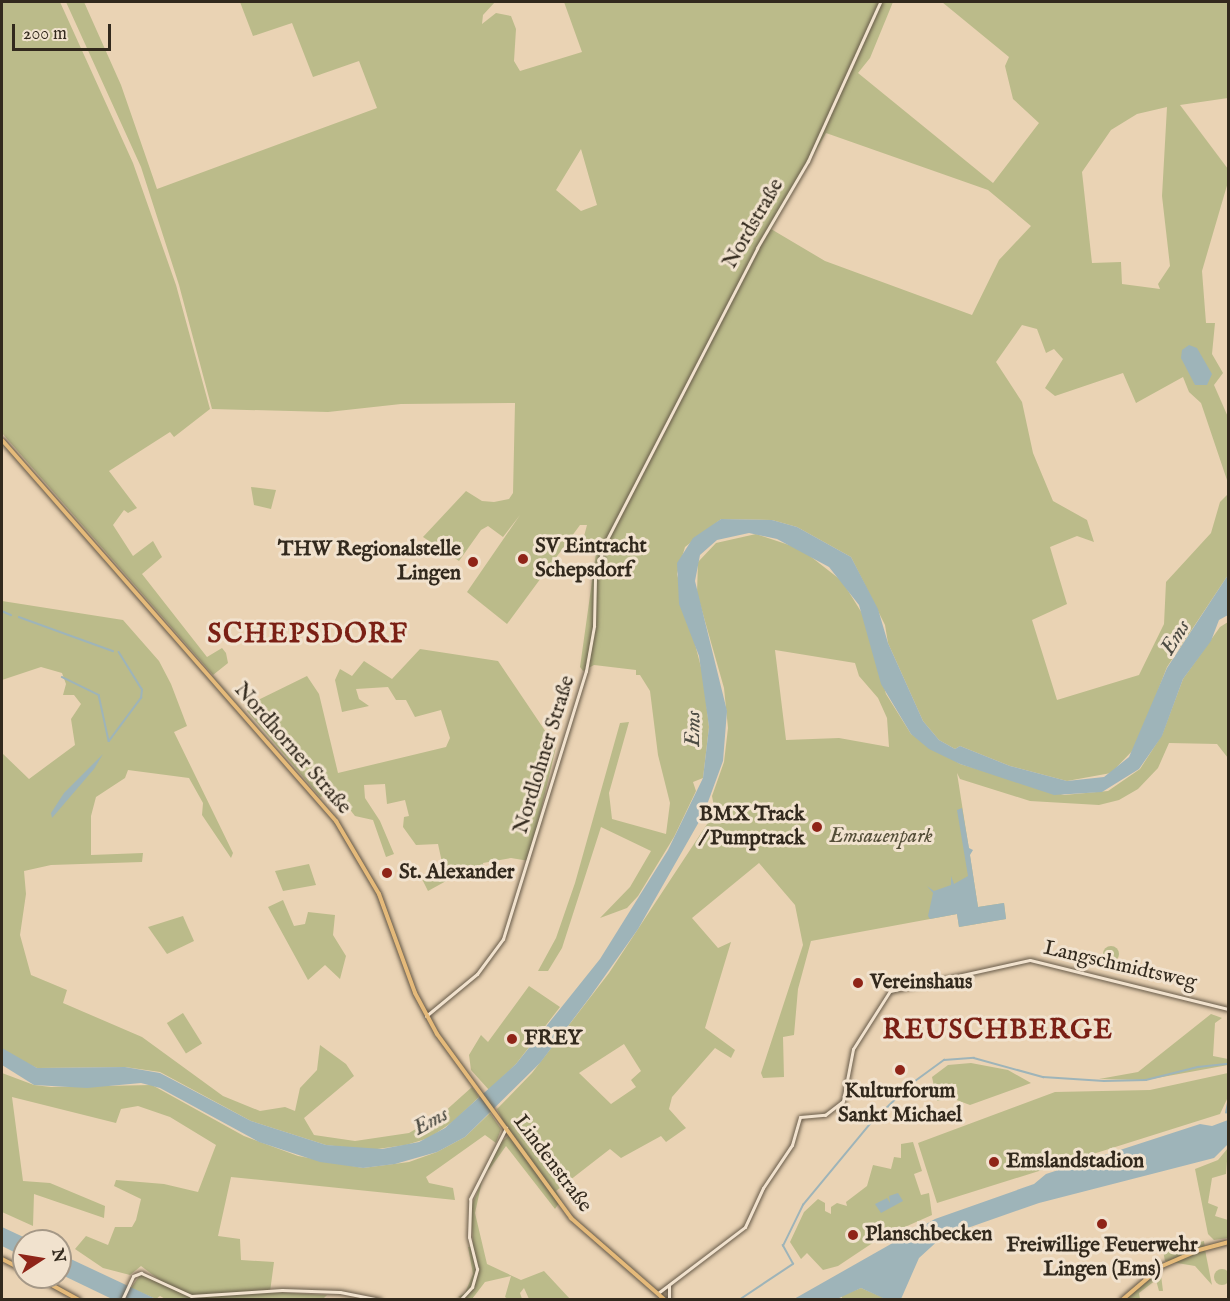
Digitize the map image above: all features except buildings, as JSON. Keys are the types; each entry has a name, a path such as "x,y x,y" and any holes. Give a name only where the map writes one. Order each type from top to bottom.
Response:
{"main road":[{"name":"Nordhorner Straße","path":"2,440 336,821 379,894 426,1016 498,1117"},
{"name":"Lindenstraße","path":"498,1117 575,1222 657,1293 667,1299"},
{"path":"1122,1299 1162,1266 1199,1250 1228,1242"},
{"path":"60,1289 79,1299"}],"street":[{"name":"Nordstraße","path":"639,476 756,248 808,161 880,2"},
{"name":"Nordlohner Straße","path":"426,1016 483,968 505,936 586,671 597,566 639,476"},
{"name":"Langschmidtsweg","path":"670,1283 745,1227 792,1145 801,1117 829,1114 843,1101 853,1049 890,991 1030,960 1228,1009"},
{"path":"460,1299 472,1287 477,1269 468,1226 471,1194 506,1127"},
{"path":"122,1299 135,1274 144,1273 172,1290 191,1296 292,1290 340,1292 380,1299"},
{"path":"657,1293 670,1283"},
{"path":"667,1299 670,1283"}],"green space":[{"path":"2,2 60,2 133,163 176,285 210,409 174,437 170,432 109,471 137,508 128,513 124,510 113,525 133,556 153,541 162,557 142,574 207,657 222,648 226,653 228,663 213,675 2,433"},
{"path":"66,2 84,2 121,85 157,189 377,108 359,61 313,77 292,23 253,36 240,2 495,2 483,15 482,24 496,13 511,16 516,29 514,61 520,71 582,52 564,2 893,2 870,58 858,73 993,183 1039,123 1013,99 1005,66 1009,57 942,2 1228,2 1228,98 1180,105 1228,169 1228,182 1202,271 1206,323 1215,323 1212,354 1223,373 1214,385 1228,417 1228,483 1201,403 1189,392 1183,377 1136,403 1123,373 1055,396 1045,388 1063,359 1054,349 1046,353 1037,329 1022,325 996,362 1022,402 1033,453 1053,501 1087,520 1094,542 1077,536 1050,547 1067,604 1032,620 1057,700 1139,675 1164,624 1166,582 1211,533 1220,502 1228,494 1228,575 1167,667 1136,747 1111,773 1067,781 1010,766 960,746 955,749 939,740 923,721 888,643 885,625 851,557 797,527 772,520 721,519 685,547 677,574 703,675 709,727 703,778 693,782 696,791 674,837 638,896 627,908 600,918 630,887 651,851 601,827 562,948 548,971 538,971 556,938 575,883 620,723 629,722 609,793 612,819 666,834 670,803 658,755 650,691 640,675 636,675 636,670 594,665 583,671 580,667 596,553 583,540 587,525 580,525 507,624 467,592 520,515 503,537 488,526 481,530 459,561 423,537 466,491 482,501 494,502 509,499 513,493 515,403 401,404 328,412 212,409 179,285 141,167","holes":["1167,107 1162,196 1170,266 1158,284 1160,289 1122,284 1121,262 1092,263 1082,172 1111,130 1137,114","826,133 988,190 1031,226 999,260 972,315 825,261 771,229","581,149 597,205 581,211 556,190"]},
{"path":"251,487 276,490 271,509 254,505"},
{"name":"Emsauenpark","path":"756,534 801,549 842,581 865,618 886,694 911,734 960,764 1064,795 1108,791 1140,769 1162,735 1183,679 1220,627 1228,622 1228,758 1217,744 1169,743 1158,768 1138,789 1119,800 1099,805 1030,801 960,779 957,773 978,907 1004,903 1006,919 959,927 957,914 811,941 798,989 794,1035 783,1037 784,1077 763,1078 761,1073 803,945 795,905 759,863 692,918 718,948 731,942 705,1028 735,1050 731,1058 715,1048 672,1097 669,1109 686,1128 666,1142 661,1136 621,1158 610,1149 556,1191 561,1200 555,1209 506,1146 489,1170 486,1169 501,1142 510,1135 497,1109 532,1073 609,973 715,812 712,796 724,762 728,728 724,688 697,593 698,562 716,543","holes":["775,650 855,663 859,676 878,698 887,718 889,747 839,738 786,740","624,1044 641,1071 631,1080 636,1087 611,1104 579,1073"]},
{"path":"2,601 123,620 159,661 171,684 187,726 174,732 233,853 231,858 202,815 203,803 189,778 128,770 125,778 96,797 91,816 91,855 143,853 142,862 51,865 24,871 26,894 20,935 31,975 67,990 63,1003 142,1037 223,1096 260,1111 285,1107 295,1111 300,1088 317,1070 320,1045 346,1064 354,1076 304,1118 314,1135 355,1141 409,1133 443,1113 472,1087 479,1097 454,1121 429,1138 406,1145 370,1150 326,1145 251,1121 160,1072 125,1067 37,1068 5,1053 2,1048 2,753 29,779 75,745 71,719 81,704 74,695 63,695 66,684 62,673 41,667 2,680"},
{"path":"420,649 498,661 556,747 529,861 511,858 483,863 484,872 457,875 428,891 421,877 443,867 438,844 416,845 403,827 404,817 409,816 405,800 387,804 385,784 364,785 365,798 380,821 394,854 386,857 373,820 355,816 336,792 320,797 247,711 252,703 307,676 319,694 338,773 446,747 450,738 441,710 415,717 406,700 396,700 388,687 356,689 359,699 369,706 342,712 335,680 340,669 352,676 364,661 392,679"},
{"path":"309,864 316,885 283,891 275,871"},
{"path":"283,900 294,926 305,924 308,912 335,915 333,935 346,956 340,979 325,965 308,980 268,907"},
{"path":"183,916 194,941 167,954 148,927"},
{"path":"1108,946 1114,946 1119,954 1117,960 1108,962 1103,957 1103,951"},
{"name":"FREY","path":"529,986 560,1007 516,1064 489,1090 471,1070 469,1055 481,1035 488,1042"},
{"path":"183,1013 202,1044 186,1054 167,1023"},
{"path":"1211,1014 1222,1018 1215,1023 1213,1056 1228,1059 1228,1065 1146,1080 1099,1079 1138,1072"},
{"path":"971,1063 1008,1070 1031,1083 970,1105 951,1098 937,1101 932,1077 948,1065"},
{"path":"2,1073 34,1085 51,1087 152,1085 244,1136 298,1156 363,1168 409,1162 437,1152 465,1137 490,1113 501,1129 496,1143 485,1135 426,1177 429,1183 453,1188 455,1200 231,1177 218,1236 240,1239 241,1260 274,1262 270,1292 327,1295 323,1299 167,1300 160,1296 156,1299 131,1288 140,1275 161,1281 141,1266 130,1275 103,1268 75,1249 86,1236 108,1245 115,1227 132,1227 141,1199 114,1186 116,1180 164,1184 198,1192 216,1145 170,1117 138,1106 121,1109 116,1123 12,1097 23,1181 50,1183 105,1206 104,1218 34,1194 33,1226 2,1212"},
{"name":"Emslandstadion","path":"1228,1073 1228,1097 1220,1114 937,1203 918,1143 1055,1092 1150,1090"},
{"path":"913,1142 922,1171 914,1174 921,1195 929,1193 932,1215 880,1238 838,1266 823,1270 807,1253 801,1259 790,1242 804,1212 818,1199 825,1203 825,1211 831,1214 831,1207 837,1203 847,1206 846,1202 867,1186 873,1165 891,1169 894,1157 901,1158 901,1144"},
{"path":"1228,1148 1226,1174 1212,1178 1208,1203 1218,1207 1215,1216 1228,1220 1228,1238 1214,1240 1208,1234 1195,1169 1218,1160"},
{"path":"482,1181 475,1213 487,1264 521,1280 544,1271 570,1299 529,1299 524,1288 520,1293 522,1299 508,1299 505,1297 511,1276 485,1282 472,1299 458,1297 465,1293 473,1274 468,1247 473,1246 471,1207"},
{"path":"1204,1241 1212,1285 1195,1266 1165,1261 1163,1251"},
{"path":"1160,1267 1163,1291 1159,1291 1156,1280 1139,1293 1140,1299 1122,1300"},
{"path":"1222,1269 1228,1271 1230,1277 1228,1283 1222,1285 1216,1283 1214,1277 1216,1271"},
{"path":"861,1288 885,1299 843,1299 841,1296"}],"water":[{"path":"1189,345 1197,348 1212,374 1207,385 1195,385 1181,358 1182,350"},
{"path":"721,519 772,520 797,527 851,557 878,609 888,643 923,721 939,740 955,749 960,746 1010,766 1067,781 1104,777 1129,757 1167,668 1228,575 1228,615 1219,620 1211,641 1183,679 1162,736 1139,769 1102,792 1054,795 960,764 929,749 911,734 881,684 859,605 829,567 777,539 749,533 717,540 700,555 695,581 727,711 723,761 704,813 638,929 590,997 540,1063 465,1137 437,1152 395,1164 363,1168 320,1162 259,1142 160,1088 141,1083 87,1088 34,1085 2,1065 2,1048 37,1068 125,1067 160,1073 251,1121 326,1145 382,1149 419,1142 445,1128 516,1064 600,959 668,850 703,778 709,727 699,656 679,604 677,563 693,538"},
{"path":"103,754 94,769 52,818 51,813 64,793"},
{"path":"962,808 969,848 973,850 970,855 978,907 1004,903 1006,919 959,927 957,914 930,919 928,916 933,893 927,886 934,891 951,885 951,876 954,884 968,876 957,810"},
{"path":"1228,1120 1228,1144 1214,1158 1039,1203 942,1237 919,1258 901,1299 885,1299 861,1288 837,1299 794,1299 935,1219 1034,1184 1046,1174 1200,1124 1212,1126"},
{"path":"898,1193 903,1201 881,1213 875,1204 887,1198 890,1203 889,1196"},
{"path":"2,1227 12,1232 12,1251 2,1246"},
{"path":"72,1260 156,1299 112,1299 72,1280"}],"waterway":[{"path":"2,611 11,615"},
{"path":"19,617 113,651"},
{"path":"109,741 141,698 142,690 119,653"},
{"path":"62,677 99,695 109,741"},
{"path":"739,1300 793,1264 783,1246 803,1205 870,1124 911,1084 944,1060 974,1058 1043,1077 1104,1081 1146,1080 1198,1067 1228,1064"},
{"path":"1226,1113 1228,1103"}],"place":[{"name":"SV Eintracht Schepsdorf","path":"523,559"},
{"name":"THW Regionalstelle Lingen","path":"473,562"},
{"name":"BMX Track / Pumptrack","path":"817,827"},
{"name":"St. Alexander","path":"387,873"},
{"name":"Vereinshaus","path":"858,983"},
{"name":"FREY","path":"512,1039"},
{"name":"Kulturforum Sankt Michael","path":"900,1070"},
{"name":"Emslandstadion","path":"994,1162"},
{"name":"Freiwillige Feuerwehr Lingen (Ems)","path":"1102,1224"},
{"name":"Planschbecken","path":"853,1235"}],"district":[{"name":"SCHEPSDORF","path":"308,636"},
{"name":"REUSCHBERGE","path":"998,1032"}],"water label":[{"name":"Ems","path":"1176,638"},
{"name":"Ems","path":"694,729"},
{"name":"Ems","path":"431,1122"}]}
